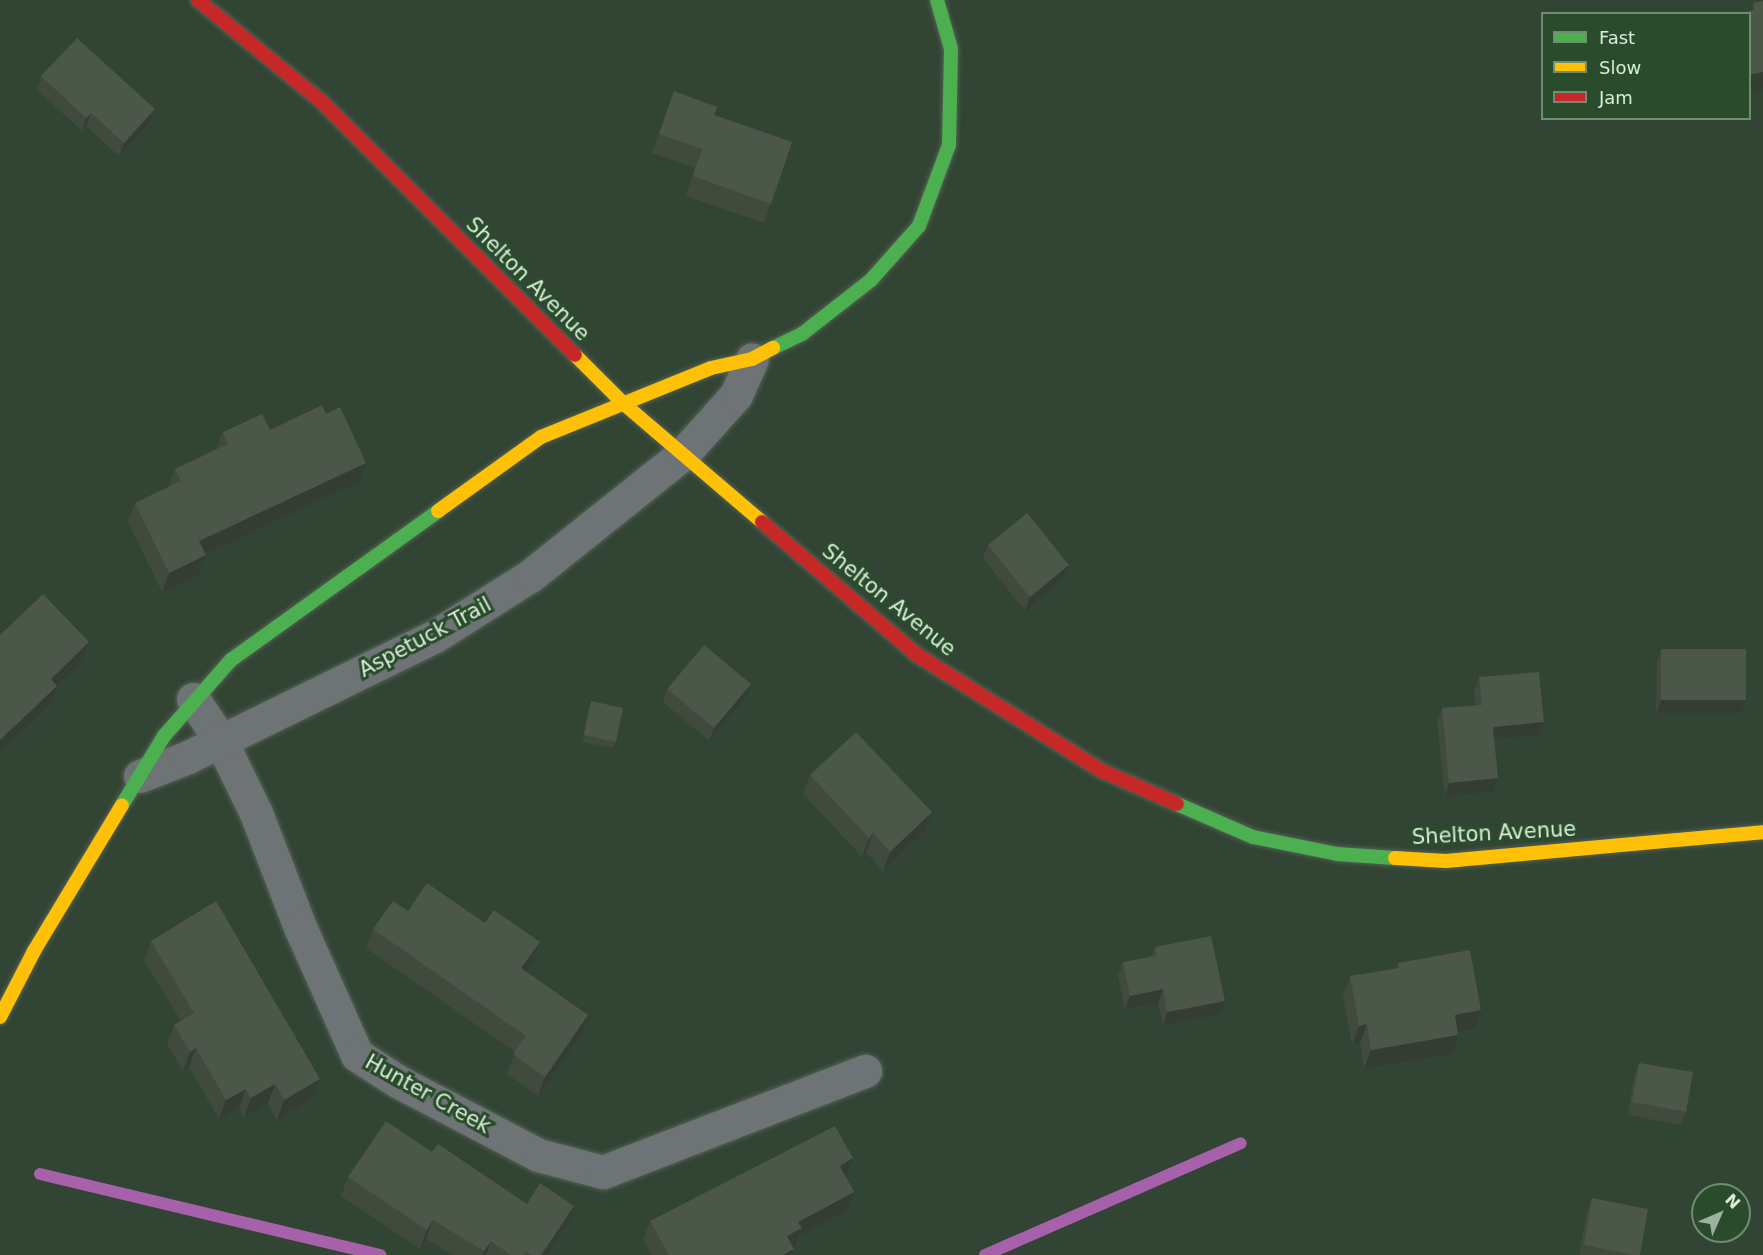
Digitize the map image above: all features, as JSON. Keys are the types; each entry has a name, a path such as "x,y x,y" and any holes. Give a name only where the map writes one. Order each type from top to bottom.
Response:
{"main road":[{"name":"Shelton Avenue","path":"198,0 321,101 624,404 917,655 1100,770 1253,837 1338,854 1446,861 1763,832"},
{"path":"0,1017 34,951 140,776 193,699 231,660 541,437 711,368 752,359 823,319 872,280 919,226 948,145 951,49 937,0"}],"street":[{"name":"Aspetuck Trail","path":"140,776 221,741 468,617 591,530 682,454 736,395 752,359"},
{"name":"Hunter Creek","path":"193,699 221,741 256,813 300,927 357,1055 399,1082 538,1155 603,1172 865,1071"}],"building":[{"path":"1763,1 1763,72 1751,75 1751,12 1746,12 1754,10 1753,3"},
{"path":"77,38 155,109 124,143 91,113 86,118 41,76"},
{"path":"674,91 717,107 714,115 792,142 771,204 693,176 702,149 659,134"},
{"path":"322,405 326,414 340,407 366,463 199,541 206,555 169,573 135,503 181,481 175,469 228,444 223,432 262,414 270,430"},
{"path":"1027,513 1069,565 1030,597 988,545"},
{"path":"43,594 89,642 51,679 57,686 0,740 0,635"},
{"path":"704,645 751,684 714,728 667,689"},
{"path":"1661,649 1746,649 1746,700 1661,700"},
{"path":"1539,672 1544,722 1493,727 1498,778 1449,783 1442,708 1482,705 1479,677"},
{"path":"591,701 623,708 616,742 584,735"},
{"path":"856,732 932,812 890,852 873,833 869,838 810,775"},
{"path":"427,883 485,923 494,910 540,942 521,968 588,1015 545,1077 513,1054 526,1036 373,929 393,901 408,911"},
{"path":"216,901 320,1079 284,1100 275,1084 251,1098 246,1089 226,1100 196,1048 190,1052 174,1025 194,1013 151,941"},
{"path":"1211,936 1225,1001 1167,1012 1163,989 1130,996 1123,962 1157,956 1155,947"},
{"path":"1470,950 1481,1010 1455,1015 1458,1035 1371,1050 1367,1024 1359,1026 1350,976 1399,968 1398,963"},
{"path":"1639,1063 1693,1072 1686,1112 1632,1102"},
{"path":"386,1121 432,1152 438,1144 527,1204 540,1183 574,1206 541,1255 532,1255 526,1251 523,1255 511,1255 491,1241 484,1251 433,1220 427,1230 348,1177"},
{"path":"835,1126 853,1158 840,1166 854,1192 798,1222 802,1228 787,1236 794,1249 783,1255 669,1255 650,1221"},
{"path":"1592,1198 1648,1209 1640,1255 1584,1245"}],"waterway":[{"path":"985,1255 1241,1143"},
{"path":"40,1174 380,1255"}],"traffic: fast":[{"path":"773,348 802,334 871,280 919,226 949,145 951,49 937,0"},
{"path":"122,805 164,736 231,660 438,511"},
{"path":"1177,804 1253,837 1337,854 1395,858"}],"traffic: slow":[{"path":"438,511 541,437 711,368 752,359 773,348"},
{"path":"575,355 624,404 762,522"},
{"path":"0,1017 34,951 122,805"},
{"path":"1395,858 1446,861 1763,832"}],"traffic: jam":[{"path":"198,0 321,101 575,355"},
{"path":"762,522 917,655 1100,770 1177,804"}]}
